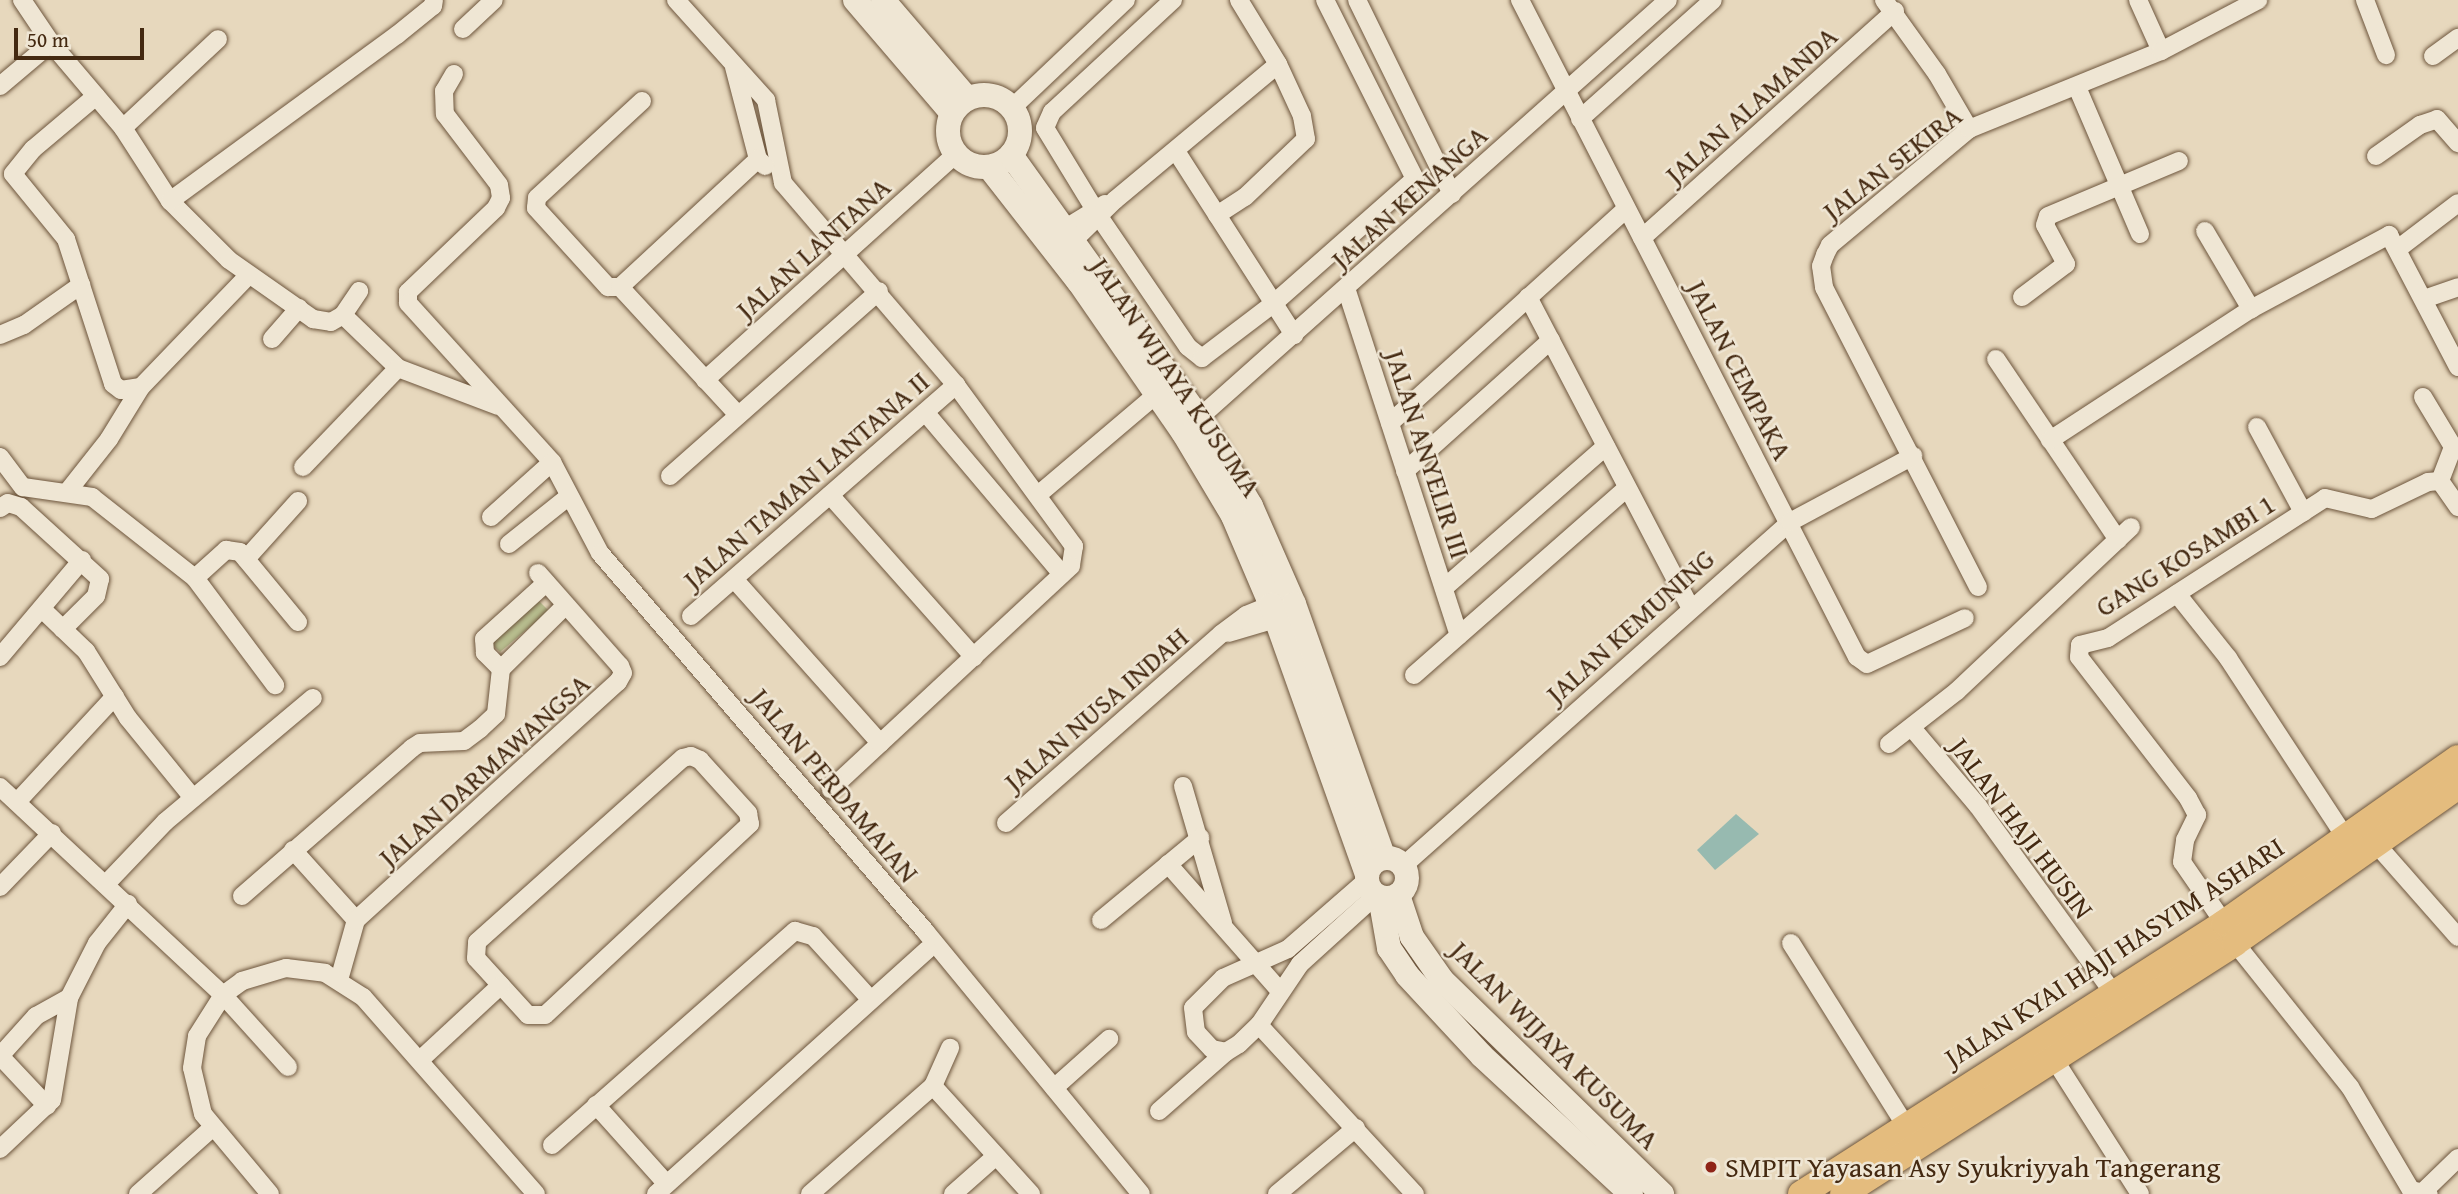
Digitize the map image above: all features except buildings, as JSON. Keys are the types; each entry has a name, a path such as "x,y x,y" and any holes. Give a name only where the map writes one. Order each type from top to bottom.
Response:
{"main road":[{"name":"JALAN KYAI HAJI HASYIM ASHARI","path":"1843,1194 2054,1059 2361,836 2458,758"},
{"name":"JALAN KYAI HAJI HASYIM ASHARI","path":"2361,836 2458,786"},
{"name":"JALAN KYAI HAJI HASYIM ASHARI","path":"1801,1194 1905,1125 2114,994 2229,933"}],"street":[{"path":"22,0 51,43 123,128 170,201 248,276 321,322 343,315 359,291"},
{"path":"170,201 397,35 433,6 434,0"},
{"path":"463,29 494,0"},
{"path":"676,0 766,100 783,183"},
{"path":"855,0 960,105"},
{"path":"883,0 960,105"},
{"path":"1012,108 1126,0"},
{"path":"1173,0 1048,118 1048,137 1196,356 1210,354 1415,179 1325,0"},
{"path":"1217,215 1245,197 1306,139 1302,116 1278,64 1239,0"},
{"path":"1357,0 1452,194"},
{"name":"JALAN CEMPAKA","path":"1520,0 1864,664 1965,618"},
{"name":"JALAN KENANGA","path":"1191,425 1668,0"},
{"path":"1580,119 1713,0"},
{"path":"2138,0 2161,51"},
{"name":"JALAN SEKIRA","path":"1978,587 1824,287 1821,266 1830,245 1969,129 2161,51 2258,0"},
{"path":"2365,0 2386,55"},
{"path":"1889,6 1969,129"},
{"name":"JALAN ALAMANDA","path":"1642,238 1889,6"},
{"path":"2433,56 2458,38"},
{"path":"123,128 218,40"},
{"path":"0,86 51,43"},
{"path":"733,64 758,159 847,254 956,385 1039,494 1074,546 1071,566 831,789"},
{"path":"1070,234 1176,151 1278,64"},
{"name":"JALAN PERDAMAIAN","path":"454,74 444,91 446,114 499,185 501,198 496,208 405,298 498,406 552,462 568,497 600,553 1141,1194"},
{"path":"2077,87 2140,234"},
{"path":"96,96 33,149 13,174 66,239 107,377 121,390 141,387"},
{"path":"996,96 1012,108 1020,135 1011,155 989,167 974,166 955,155 947,134 960,105 996,96"},
{"path":"642,101 537,198 536,208 608,287 620,287 758,159"},
{"path":"2376,156 2420,124 2437,119 2458,143"},
{"path":"1176,151 1298,331"},
{"name":"JALAN LANTANA","path":"705,380 955,155"},
{"name":"JALAN WIJAYA KUSUMA","path":"1011,155 1070,234 1191,425 1251,506 1280,568 1382,881 1389,948 1407,975 1482,1056 1662,1194"},
{"path":"2022,297 2066,264 2046,218 2119,184 2179,161"},
{"name":"JALAN WIJAYA KUSUMA","path":"989,167 1079,282 1157,394 1191,425 1233,516 1382,881"},
{"path":"2399,248 2458,203"},
{"path":"1390,423 1626,209"},
{"path":"2205,231 2251,309"},
{"path":"2050,440 2251,309 2389,235 2399,248 2458,367"},
{"path":"68,491 109,439 141,387 248,276"},
{"path":"0,335 24,325 81,285"},
{"path":"620,287 738,415"},
{"path":"2424,299 2458,287"},
{"name":"JALAN ANYELIR III","path":"1346,288 1459,635"},
{"path":"670,476 879,291"},
{"path":"1528,297 1690,607"},
{"path":"272,339 299,308"},
{"path":"343,315 398,368 498,406"},
{"path":"1405,471 1551,340"},
{"path":"1996,359 2118,540"},
{"path":"303,467 398,368"},
{"name":"JALAN TAMAN LANTANA II","path":"691,616 956,385"},
{"path":"1039,494 1157,394"},
{"path":"2423,397 2453,447 2440,481 2458,507"},
{"path":"925,412 1062,574"},
{"path":"2258,427 2303,512"},
{"path":"1444,588 1606,446"},
{"name":"JALAN KEMUNING","path":"1382,881 1690,607 1790,522 1913,456"},
{"path":"0,457 23,487 36,492 68,491 92,497 195,578 275,685"},
{"path":"491,517 552,462"},
{"name":"GANG KOSAMBI 1","path":"2418,1192 2350,1087 2229,933 2182,862 2185,840 2197,815 2188,798 2079,657 2080,645 2087,640 2108,638 2331,496 2372,509 2382,507 2428,482 2440,481"},
{"path":"1414,675 1627,488"},
{"path":"830,495 974,657"},
{"path":"509,544 568,497"},
{"path":"246,559 298,501"},
{"path":"0,508 8,503 21,507 82,560 102,585 63,629"},
{"path":"1889,744 1912,728 2132,527"},
{"path":"195,578 226,550 240,552 298,622"},
{"path":"0,657 82,560"},
{"name":"JALAN DARMAWANGSA","path":"242,896 412,748 420,743 464,741 496,714 501,669 485,653 484,639 542,578 620,666 623,673 618,682 356,920"},
{"path":"734,579 880,743"},
{"path":"2177,594 2228,657 2361,836 2458,937"},
{"path":"501,669 566,605"},
{"path":"42,609 96,664 115,696 193,798"},
{"name":"JALAN NUSA INDAH","path":"1006,822 1221,634 1273,612"},
{"path":"17,802 115,696"},
{"path":"106,884 193,798 313,698"},
{"name":"JALAN HAJI HUSIN","path":"1912,728 1978,806 2114,994"},
{"path":"683,758 700,760 748,813 750,824 743,835 545,1015 528,1015 501,985 476,958 477,942 683,758"},
{"path":"1183,786 1224,926"},
{"path":"0,787 223,995 288,1067"},
{"path":"0,887 51,833"},
{"path":"1101,920 1200,838"},
{"path":"293,850 356,920 339,980"},
{"path":"1168,864 1279,990"},
{"path":"1226,1052 1212,1049 1196,1032 1193,1008 1223,978 1288,949 1382,881"},
{"path":"1159,1111 1259,1025 1279,990 1300,964 1382,881"},
{"path":"0,1149 47,1106 55,1094 69,998 97,943 128,904"},
{"path":"552,1145 795,931 813,936 871,1000"},
{"path":"1791,943 1905,1125"},
{"path":"596,1105 661,1189 927,950"},
{"path":"270,1194 212,1128 195,1091 193,1051 204,1021 223,995 242,981 286,968 309,969 339,980 380,1014 536,1194"},
{"path":"420,1060 501,985"},
{"path":"47,1106 0,1056 36,1016 69,998"},
{"path":"1259,1025 1415,1194"},
{"path":"1054,1088 1110,1040"},
{"path":"810,1194 933,1086 950,1048"},
{"path":"2054,1059 2140,1194"},
{"path":"933,1086 1031,1194"},
{"path":"138,1194 212,1128"},
{"path":"1278,1194 1356,1128"},
{"name":"JALAN WIJAYA KUSUMA","path":"1596,1143 1631,1194"},
{"path":"953,1194 996,1156"},
{"path":"2418,1192 2458,1158"}],"green space":[{"path":"537,599 549,611 500,652 488,641"}],"water":[{"path":"1736,814 1759,834 1715,870 1697,850"}],"place":[{"name":"SMPIT Yayasan Asy Syukriyyah Tangerang","path":"1711,1167"}]}
